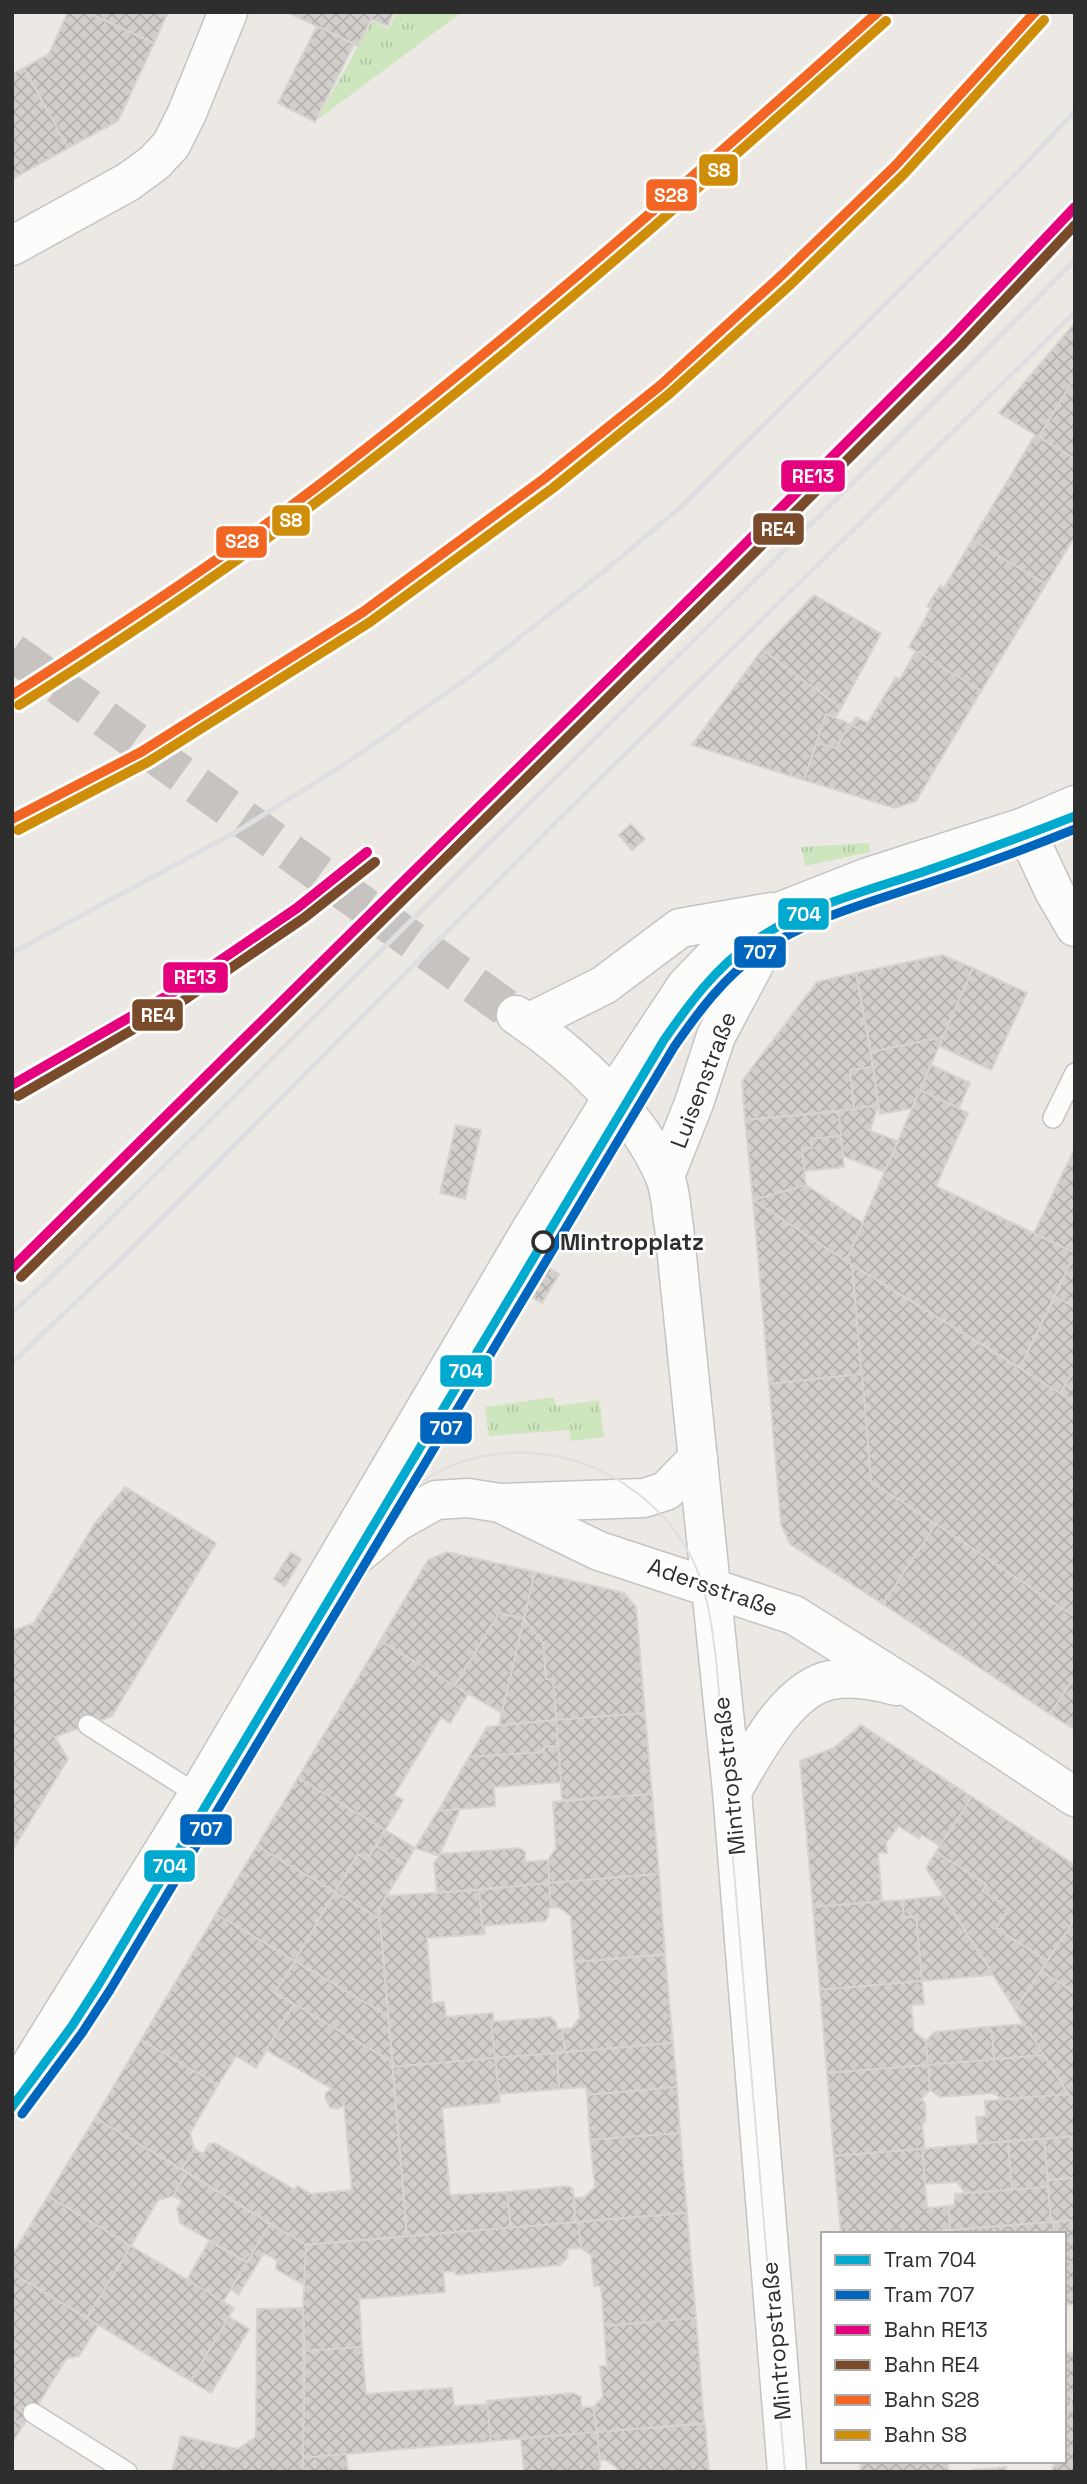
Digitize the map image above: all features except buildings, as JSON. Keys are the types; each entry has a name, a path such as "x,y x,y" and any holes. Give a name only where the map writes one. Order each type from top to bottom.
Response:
{"street":[{"path":"12,246 155,163 171,145 187,113 228,12"},
{"path":"12,2095 198,1795 529,1233 654,1030 686,986 714,957 784,910 868,877 1024,827 1075,805"},
{"path":"1024,827 1054,891 1075,927"},
{"name":"Mintropstraße","path":"784,910 680,928 604,985 522,1019 576,1063 612,1098 643,1136 665,1176 674,1227 732,1791 786,2472"},
{"name":"Luisenstraße","path":"665,1176 694,1103 716,1036 784,910"},
{"name":"Adersstraße","path":"324,1583 397,1522 436,1500 468,1498 500,1503 596,1501 655,1496 666,1491 698,1458"},
{"name":"Adersstraße","path":"500,1503 599,1551 794,1615 1075,1797"},
{"name":"Adersstraße","path":"732,1791 769,1729 808,1690 830,1680 869,1678 915,1691"}],"lane":[{"path":"1053,1118 1075,1073"},
{"path":"88,1725 198,1795"},
{"path":"33,2413 127,2472"}],"green space":[{"path":"397,12 462,12 317,120 372,21 389,29"},
{"path":"869,843 870,852 805,866 801,847"},
{"path":"554,1397 556,1406 599,1400 604,1437 571,1441 569,1430 489,1436 485,1407"}],"tunnel":[{"path":"12,652 516,1015"}],"tram line":[{"name":"704","path":"12,2107 72,2026 99,1984 664,1040 704,987 740,952 792,919 1075,816"},
{"name":"707","path":"22,2114 110,1990 674,1047 703,1007 747,961 797,930 837,913 977,866 1075,829"},
{"path":"355,1556 388,1511 408,1492 431,1476 466,1461 502,1453 539,1453 574,1461 608,1474 639,1494 666,1520 688,1551 700,1576 716,1658 785,2472"}],"railway":[{"path":"12,953 236,832 345,764 476,672 608,568 683,505 1018,172 1075,111"},
{"path":"12,1313 66,1263 1075,260"},
{"path":"12,1363 118,1262 557,821 1075,312"}],"rail line":[{"name":"S28","path":"12,695 186,581 354,458 554,295 878,12"},
{"name":"S28","path":"12,819 141,752 363,612 545,478 661,385 782,275 895,166 1035,12"},
{"name":"S8","path":"18,830 148,762 370,622 553,488 669,394 791,284 904,174 1044,20"},
{"name":"S8","path":"19,705 235,561 320,500 429,415 628,249 886,21"},
{"name":"RE13","path":"12,1268 722,567 952,337 1075,207"},
{"name":"RE4","path":"21,1277 731,576 961,346 1075,225"},
{"name":"RE13","path":"12,1085 177,990 297,908 367,852"},
{"name":"RE4","path":"18,1096 184,1000 304,918 375,862"}],"place":[{"name":"Mintropplatz","path":"543,1242"}]}
